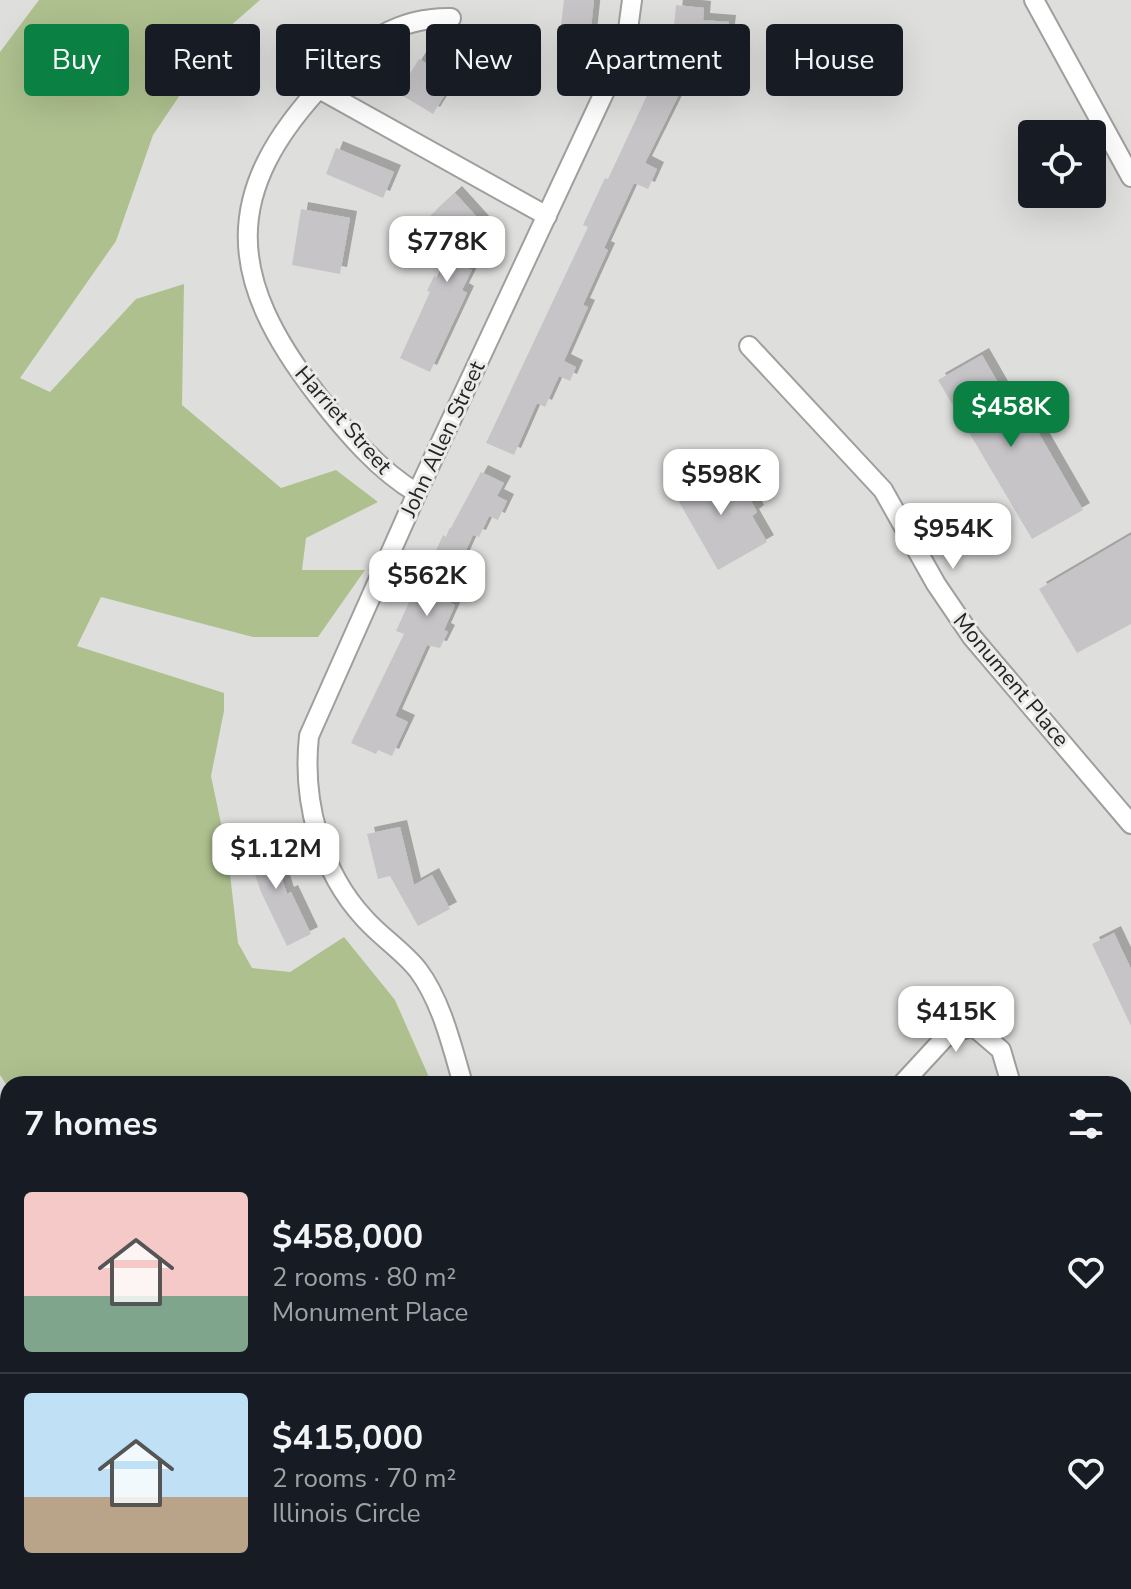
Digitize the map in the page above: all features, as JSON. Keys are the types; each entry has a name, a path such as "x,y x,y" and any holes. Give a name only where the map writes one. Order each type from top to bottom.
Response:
{"street":[{"name":"John Allen Street","path":"460,1076 435,1000 418,970 364,919 330,866 309,800 305,768 309,736 417,493 618,63 627,37 632,0"},
{"path":"1034,0 1131,177"},
{"name":"Harriet Street","path":"402,24 411,20 451,18"},
{"name":"Harriet Street","path":"313,96 279,136 250,199 247,245 252,273 275,335 294,365 328,409 396,481 417,493"},
{"path":"332,96 547,216"},
{"name":"Monument Place","path":"749,346 883,490 943,596 972,637 1131,824"},
{"path":"909,1076 950,1032 974,1027 1001,1050 1009,1076"}],"green space":[{"path":"39,0 260,0 232,24 145,24 145,96 179,96 153,135 116,241 20,378 50,392 136,299 184,284 182,405 281,488 336,470 378,502 306,538 302,570 365,570 318,637 253,637 101,597 77,646 224,693 224,711 211,776 228,857 238,943 252,968 290,972 344,937 395,1000 428,1076 0,1075 0,52"}],"building":[{"path":"564,0 594,0 591,24 561,24"},
{"path":"676,5 704,8 703,20 729,22 729,24 674,24"},
{"path":"419,59 426,63 426,96 444,96 433,114 403,96 410,96 410,74"},
{"path":"647,96 678,96 645,163 657,169 648,189 634,183 604,248 608,250 583,305 588,307 564,361 576,367 570,381 559,376 545,407 537,403 514,455 486,443 588,227 583,225 605,178 608,179"},
{"path":"336,148 394,172 383,198 326,174"},
{"path":"455,193 495,237 463,266 472,270 462,290 467,293 430,372 400,358 430,292 427,291 434,276 438,278 452,247 440,233 459,236 461,230 429,217"},
{"path":"301,209 350,218 340,274 292,265"},
{"path":"982,355 1024,428 1033,423 1083,510 1032,539 938,380"},
{"path":"723,465 745,502 750,499 757,512 752,516 767,542 718,570 674,493"},
{"path":"481,472 504,483 497,496 507,501 498,520 489,516 479,537 473,535 457,570 463,573 449,602 455,605 444,630 448,632 440,648 427,645 395,716 408,722 392,756 378,750 376,754 351,743 404,634 396,631 416,587 419,588 443,535 446,537"},
{"path":"1131,535 1131,624 1077,653 1039,589"},
{"path":"400,827 414,885 432,875 450,909 418,926 390,876 378,879 367,834"},
{"path":"267,834 287,894 291,892 311,934 287,946 261,892 244,842"},
{"path":"1114,933 1131,969 1131,1026 1092,944"}]}
